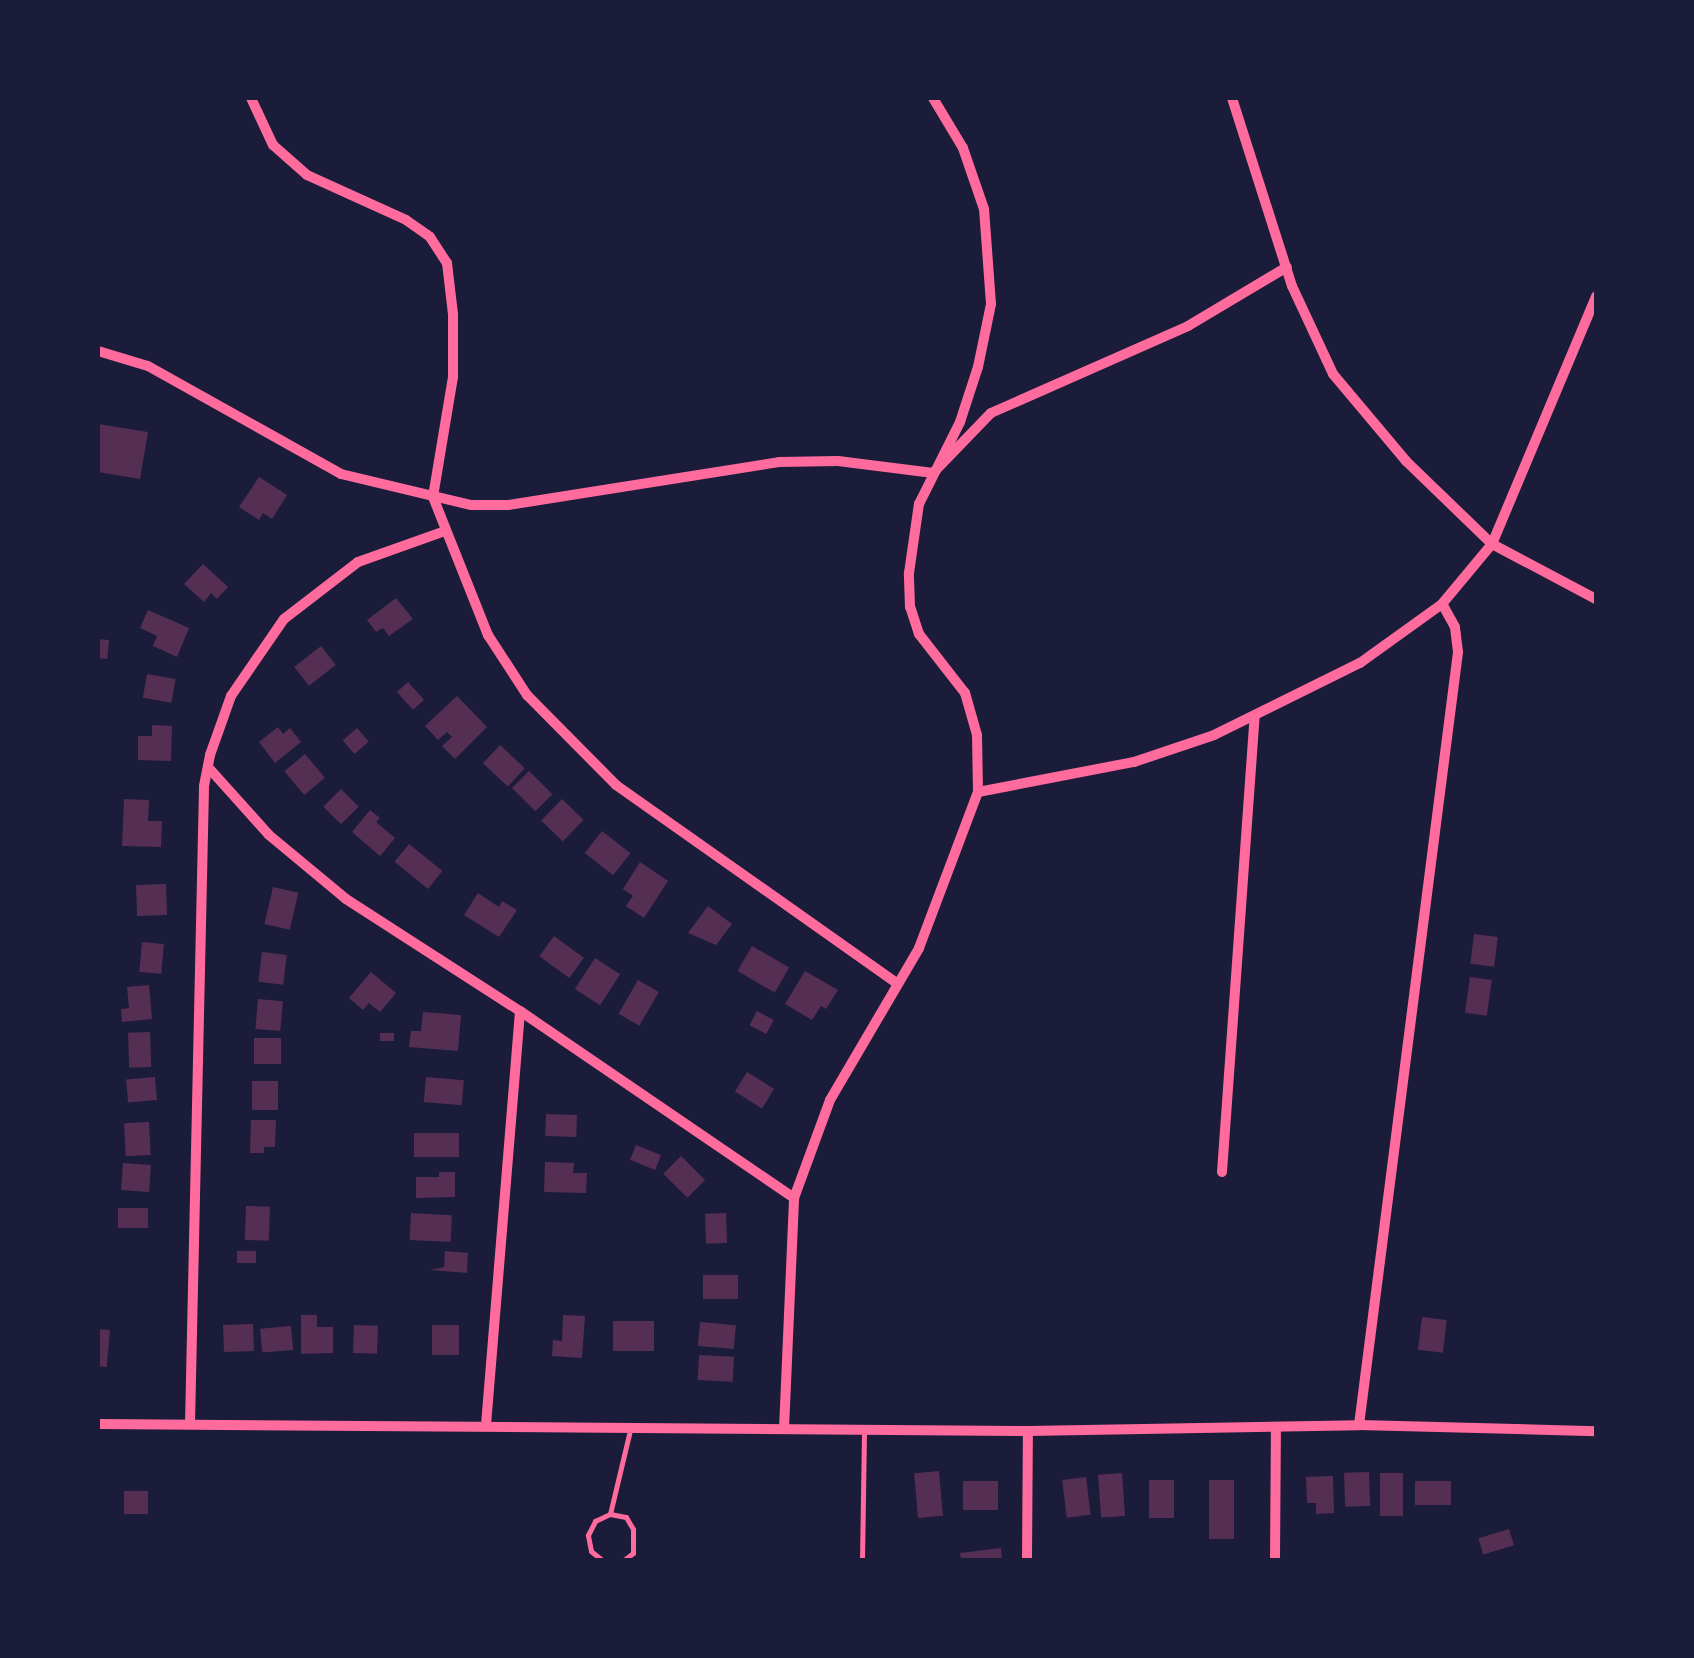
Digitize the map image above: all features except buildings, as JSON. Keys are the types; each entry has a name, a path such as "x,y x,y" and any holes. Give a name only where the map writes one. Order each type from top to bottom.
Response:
{"street":[{"path":"251,98 272,145 307,175 406,220 430,237 447,263 452,377 433,497 488,636 528,695 616,785 897,983"},
{"path":"784,1428 794,1198 830,1100 924,936 978,792 977,735 965,693 920,634 910,607 912,538 919,504 960,422 978,367 992,272 975,178 933,98"},
{"path":"1232,98 1314,342 1333,374 1406,462 1492,544 1596,599"},
{"path":"933,473 992,414 1188,326 1287,267"},
{"path":"978,792 1134,762 1255,716 1360,663 1442,604 1492,544 1596,296"},
{"path":"98,351 148,366 341,474 471,504 540,502 780,462 838,461 933,473"},
{"path":"190,1424 208,767 231,696 284,619 358,562 445,531"},
{"path":"1359,1425 1458,652 1455,627 1442,604"},
{"path":"1222,1172 1255,716"},
{"path":"208,767 269,834 346,899 520,1011 794,1198"},
{"path":"486,1425 520,1011"},
{"path":"98,1424 1028,1432 1359,1425 1596,1431"},
{"path":"1275,1560 1276,1428"},
{"path":"1027,1560 1028,1432"}],"lane":[{"path":"610,1514 631,1427"},
{"path":"862,1560 864,1429"},
{"path":"602,1560 591,1551 588,1536 595,1521 610,1514 626,1517 633,1529 633,1553 624,1560"}]}
